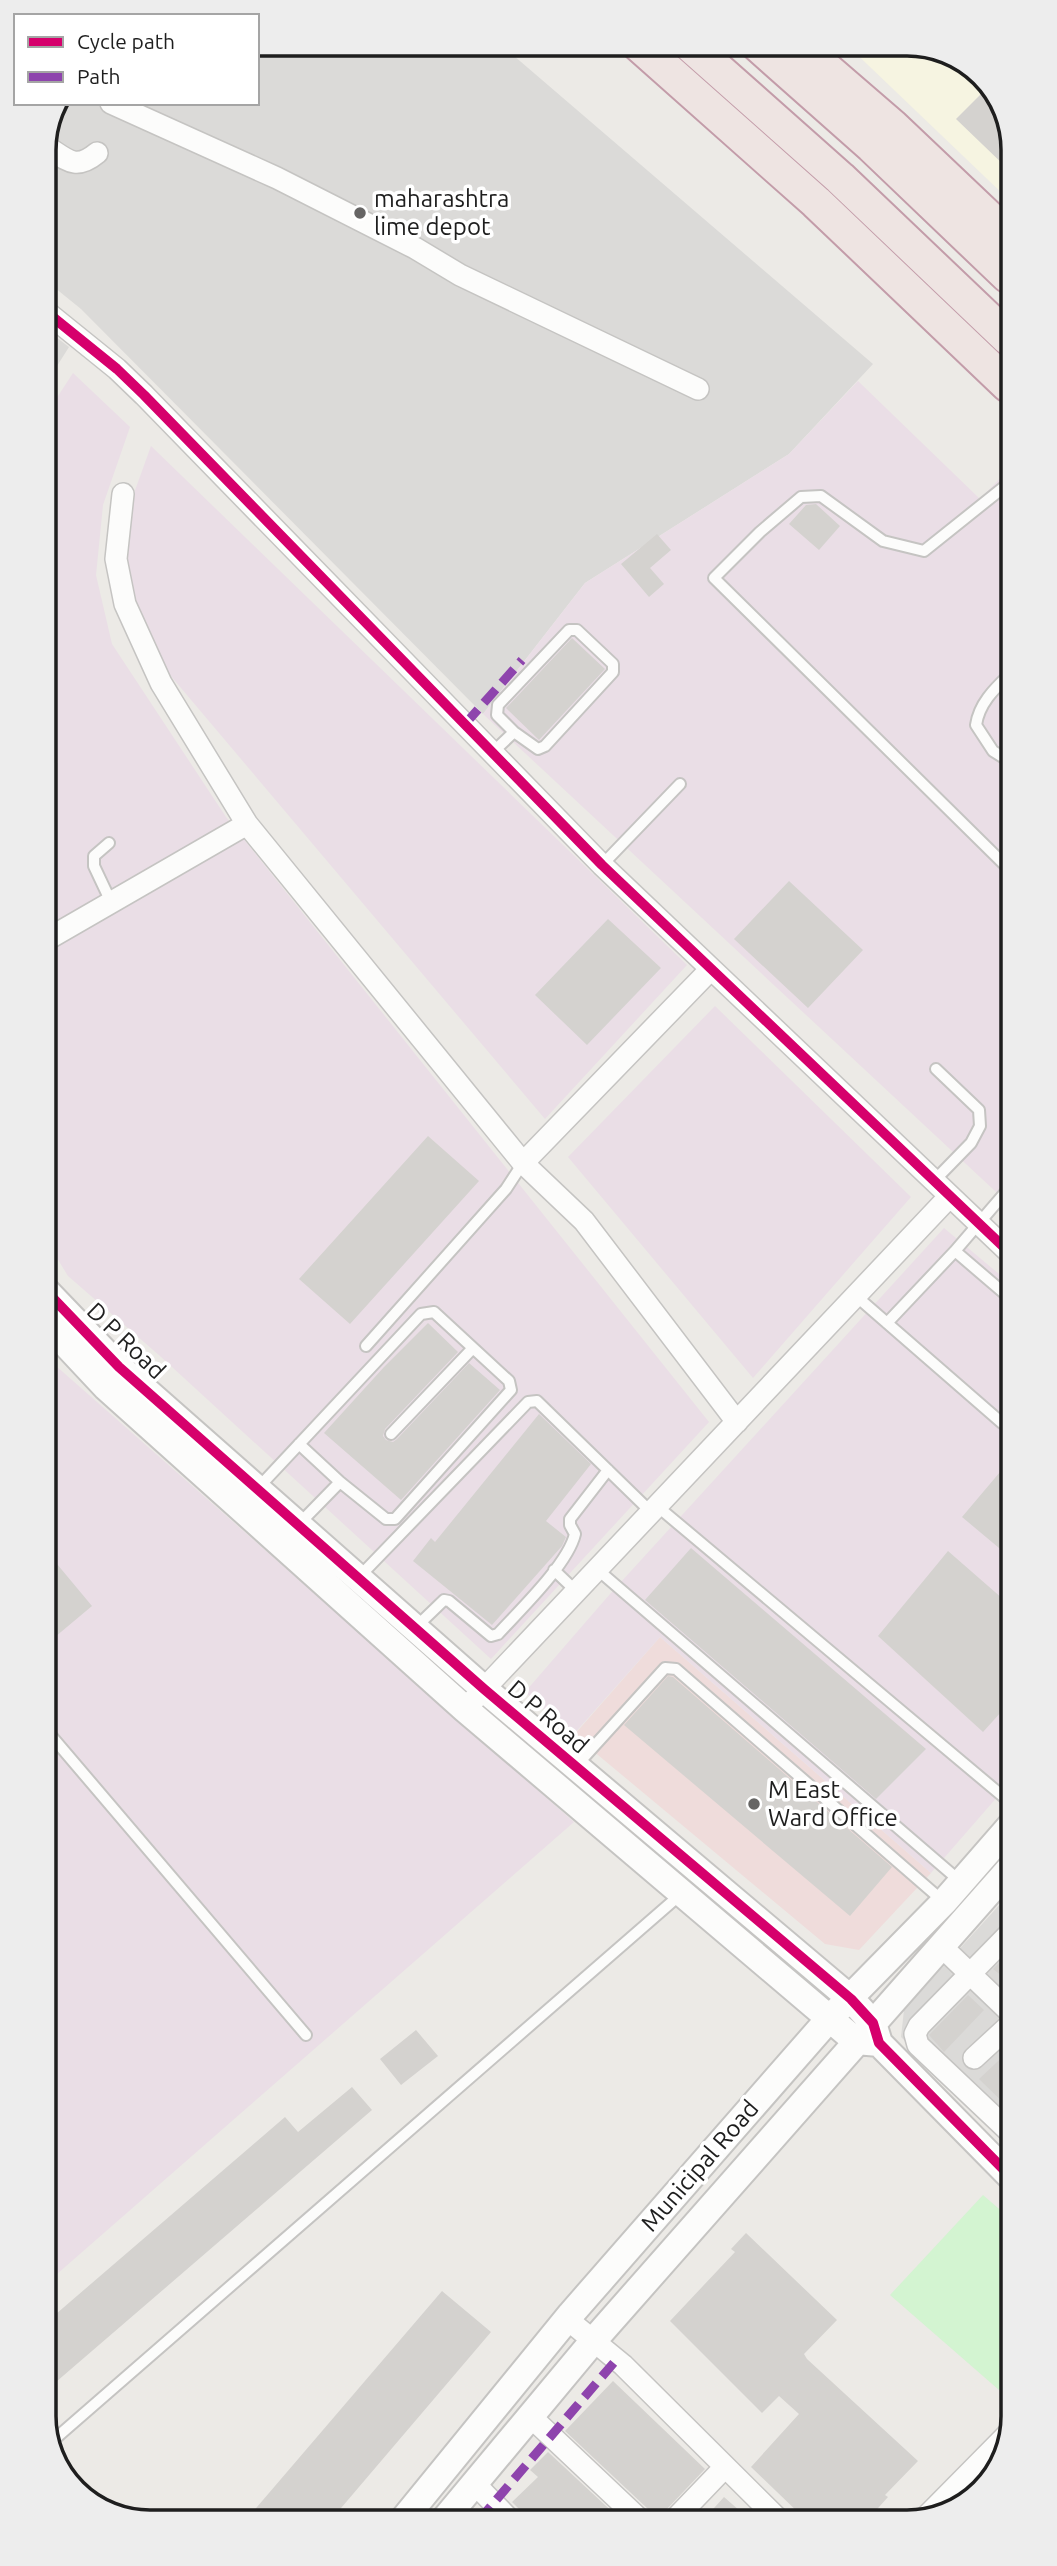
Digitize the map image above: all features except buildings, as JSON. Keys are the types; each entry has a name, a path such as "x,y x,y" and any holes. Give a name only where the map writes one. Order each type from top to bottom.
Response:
{"highway":[{"path":"652,56 816,202 1001,378"},
{"path":"703,56 840,178 1001,331"},
{"path":"771,56 872,146 1001,269"},
{"path":"811,56 892,126 1001,229"}],"street":[{"path":"115,105 277,178 415,247 460,275 698,389"},
{"path":"56,152 75,164 85,163 97,153"},
{"path":"56,320 117,369 144,395 602,865 1001,1245"},
{"path":"123,494 116,559 125,604 161,683 247,824 523,1163 584,1221 737,1422"},
{"path":"56,934 247,824"},
{"path":"523,1163 711,969"},
{"path":"465,1709 949,1198"},
{"name":"D P Road","path":"56,1303 125,1388 465,1709 829,2019 869,2036"},
{"name":"D P Road","path":"56,1332 257,1489 484,1689 851,1999 869,2036 1001,2167"},
{"name":"Municipal Road","path":"411,2510 567,2319 829,2019 944,1902 1001,1837"},
{"name":"Municipal Road","path":"453,2510 594,2340 869,2036 941,1946 1001,1878"},
{"path":"1001,1943 919,2026 915,2034 918,2045 1001,2124"},
{"path":"941,1946 1001,2002"},
{"path":"974,2058 1001,2024"},
{"path":"567,2319 623,2365 768,2510"},
{"path":"531,2417 629,2510"},
{"path":"956,2496 994,2450"},
{"path":"684,2510 724,2467"},
{"path":"475,2484 501,2510"}],"lane":[{"path":"1001,489 924,551 883,541 821,496 801,496 760,532 714,579 1001,861"},
{"path":"569,630 577,630 613,664 613,672 545,747 538,749 514,732 497,715 498,705 569,630"},
{"path":"1001,682 978,713 976,725 993,751 1001,756"},
{"path":"493,752 514,732"},
{"path":"602,865 680,784"},
{"path":"109,842 94,856 94,866 111,902"},
{"path":"933,1182 971,1143 979,1126 979,1110 936,1069"},
{"path":"366,1346 506,1189 523,1163"},
{"path":"887,1323 1001,1200"},
{"path":"954,1251 1001,1291"},
{"path":"856,1296 1001,1422"},
{"path":"257,1489 299,1444 421,1314 434,1312 509,1381 511,1390 395,1519 386,1519 299,1444"},
{"path":"391,1434 473,1348"},
{"path":"358,1578 528,1402 537,1401 608,1470 1001,1795"},
{"path":"415,1628 444,1600 449,1601 491,1636 498,1634 554,1570 573,1541 575,1534 570,1519 608,1470"},
{"path":"298,1525 340,1482"},
{"path":"554,1570 576,1591"},
{"path":"598,1570 961,1882"},
{"path":"575,1767 665,1668 676,1668 964,1920"},
{"path":"56,1741 306,2035"},
{"path":"59,2436 682,1893"}],"shaded area":[{"path":"259,56 514,56 873,364 789,454 585,583 483,714 81,309 56,289 56,144 68,105 259,105"},
{"path":"859,56 925,58 948,66 973,84 996,120 1001,150 1001,192"},
{"path":"56,337 69,347 56,368"},
{"path":"73,373 130,427 103,505 96,575 112,644 226,817 709,1422 491,1659 160,1356 68,1276 56,1256 56,399"},
{"path":"858,381 980,499 1001,477 1001,1197 483,714 585,583 789,454"},
{"path":"151,446 687,965 545,1119 143,643 125,583 129,507"},
{"path":"715,1006 911,1197 753,1378 568,1157"},
{"path":"944,1228 1001,1276 1001,1793 931,1873 660,1637 573,1735 525,1692 610,1594"},
{"path":"56,1366 574,1822 56,2275"},
{"name":"M East Ward Office","path":"660,1637 931,1873 859,1950 825,1944 574,1735"},
{"path":"1001,1903 1001,2137 901,2037 904,2010"}],"green space":[{"path":"983,2195 1001,2211 1001,2388 999,2390 890,2295"}],"marked path":[{"path":"466,723 522,660"},
{"path":"488,2510 617,2359"}],"cycle path":[{"path":"56,320 117,369 144,395 602,865 1001,1244"},
{"path":"56,1301 119,1367 484,1689 851,1999 873,2023 879,2043 1001,2167"}],"place":[{"name":"maharashtra lime depot","path":"360,213"},
{"name":"M East Ward Office","path":"754,1804"}]}
